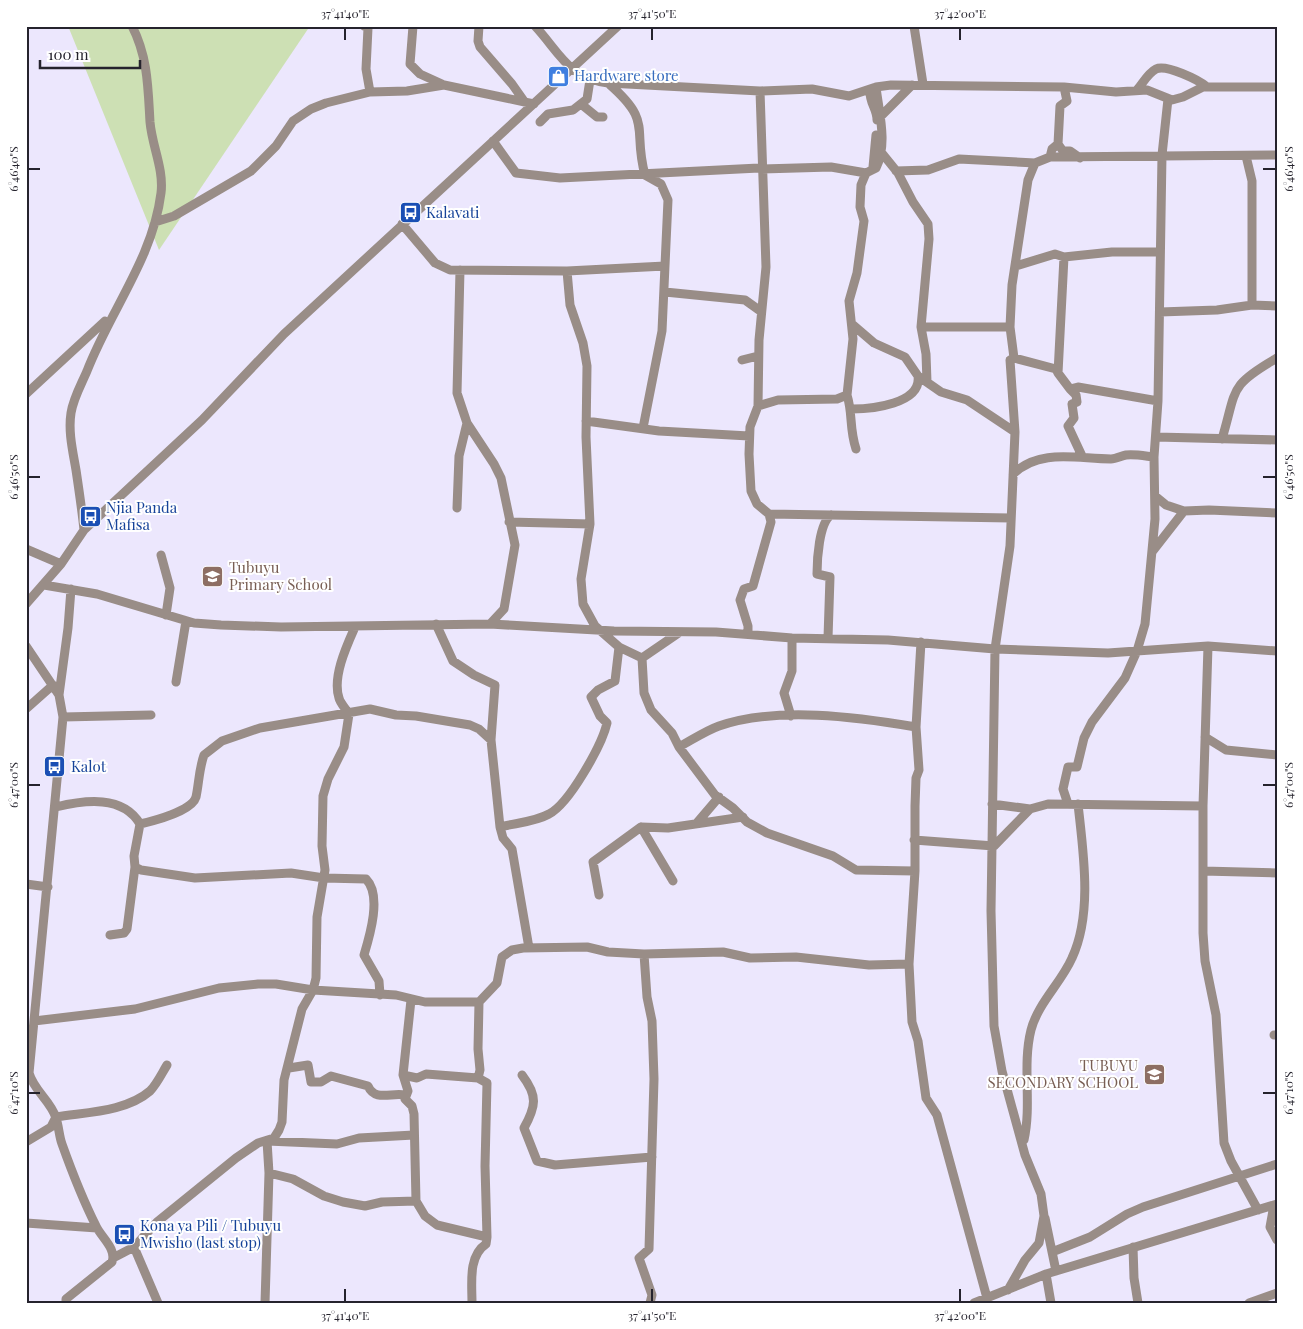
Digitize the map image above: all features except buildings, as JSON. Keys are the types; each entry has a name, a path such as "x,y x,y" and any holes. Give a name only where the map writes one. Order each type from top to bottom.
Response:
{"street":[{"path":"84,530 72,443 71,414 94,350 132,281 155,222 161,193 160,169 153,142 144,56 132,26"},
{"path":"364,26 368,28 366,69 370,92"},
{"path":"413,26 410,64 420,74 444,85 534,104"},
{"path":"480,26 478,41 480,47 524,101"},
{"path":"535,26 572,68 590,80 608,83 760,91 812,89 849,96 873,89 923,84 1064,87 1110,92 1150,90 1168,99 1183,97 1199,88 1207,87 1277,87"},
{"path":"26,604 61,564 84,530 202,420 284,334 618,26"},
{"path":"914,26 923,84"},
{"path":"1137,90 1154,70 1163,68 1195,79 1207,87"},
{"path":"540,122 548,114 573,110 587,99 590,80"},
{"path":"608,83 624,97 638,118 644,173 646,177 661,184 667,196 665,292 662,331 643,428"},
{"path":"155,222 174,216 251,171 280,141 293,121 306,112 326,103 370,92 407,91 444,85"},
{"path":"881,116 912,85"},
{"path":"1064,87 1067,101 1060,106 1058,144 1063,151 1070,151 1080,158"},
{"path":"856,449 851,436 850,418 852,409 847,395 853,351 853,325 849,301 857,272 864,221 860,207 861,184 878,164 881,152 881,116 873,89"},
{"path":"870,172 877,114 869,100 873,89"},
{"path":"760,91 760,168 766,258 758,356 758,406 749,436 752,491 757,504 769,514 1011,518"},
{"path":"1068,804 1063,789 1068,767 1077,767 1082,742 1090,725 1121,684 1137,651 1145,624 1155,496 1154,456 1158,401 1160,252 1163,223 1162,155 1168,99"},
{"path":"581,104 597,117 603,117"},
{"path":"493,141 516,173 560,178 760,168 832,167 870,172"},
{"path":"1050,158 1052,149 1058,144"},
{"path":"881,152 896,171 928,224 929,239 921,327 926,354 927,382"},
{"path":"896,171 928,170 959,159 1035,163 1050,158 1162,155 1277,155"},
{"path":"1246,156 1252,181 1252,305"},
{"path":"1014,358 1010,327 1012,285 1028,180 1035,163"},
{"path":"402,224 435,263 444,269 567,270 665,266"},
{"path":"1016,266 1055,254 1064,257 1112,252 1160,252"},
{"path":"1058,373 1064,257"},
{"path":"460,270 456,386 467,423 501,478 515,545 505,607 490,624"},
{"path":"567,270 570,304 587,358 586,421 590,524 581,586 586,612 599,630 619,647 642,658"},
{"path":"665,292 745,300 759,310"},
{"path":"1160,312 1217,310 1252,305 1277,306"},
{"path":"26,394 100,327 115,309"},
{"path":"853,325 874,343 905,357 918,376 941,392 966,400 1015,432"},
{"path":"921,327 1010,327"},
{"path":"742,360 758,356"},
{"path":"1014,358 1056,368 1076,395 1077,402 1072,404 1074,418 1068,426 1082,456"},
{"path":"1014,358 1010,360 1015,432 1008,565 995,649 992,804 994,846 991,910 994,1039 1023,1142 1025,1156 1041,1194 1056,1271"},
{"path":"1222,439 1237,387 1247,376 1277,358"},
{"path":"852,409 874,408 906,398 917,387 918,376"},
{"path":"1070,389 1078,387 1158,401"},
{"path":"758,406 778,400 837,399 847,395"},
{"path":"586,421 643,428 659,432 749,436"},
{"path":"457,508 459,456 467,423"},
{"path":"1156,437 1277,440"},
{"path":"1013,474 1034,461 1082,456 1114,459 1126,455 1154,456"},
{"path":"1155,496 1166,505 1184,511 1209,510 1277,513"},
{"path":"1151,554 1184,511"},
{"path":"748,634 748,626 740,600 744,589 752,586 771,525 769,514"},
{"path":"828,638 830,578 817,574 817,552 825,520 832,516"},
{"path":"509,522 590,524"},
{"path":"26,549 61,564"},
{"path":"161,556 170,588 166,615"},
{"path":"44,585 106,596 186,621 246,626 490,624 921,642 995,649 1108,653 1208,646 1277,651"},
{"path":"59,695 69,624 71,589"},
{"path":"176,682 186,621"},
{"path":"436,624 453,661 474,675 495,683 495,706 490,740 500,827 503,838 512,849 529,948"},
{"path":"267,1141 276,1135 282,1122 283,1086 302,1009 313,990 316,978 317,917 324,878 322,846 323,796 328,778 343,751 349,714 339,698 337,687 342,656 355,626"},
{"path":"642,658 680,632"},
{"path":"791,716 784,694 792,670 792,638"},
{"path":"921,642 916,726 918,770 916,778 916,827 914,840 915,871 909,964 912,1022 918,1041 926,1098 937,1115 987,1298"},
{"path":"1208,646 1203,806 1204,944 1216,1015 1222,1132 1226,1150 1258,1210"},
{"path":"26,647 59,695 64,717 48,887 30,1008 34,1022 29,1084 56,1117 62,1143 97,1228 108,1244 113,1258"},
{"path":"500,827 551,813 563,802 596,753 607,723 596,710 591,697 614,681 619,647"},
{"path":"642,658 642,684 646,700 656,717 672,733 679,747 719,798 757,828 824,852 856,870 915,871"},
{"path":"26,709 53,685"},
{"path":"140,824 168,816 195,800 203,757 222,741 240,737 260,728 370,709 396,716 416,716 470,725 479,729 490,740"},
{"path":"64,717 151,715"},
{"path":"679,747 719,726 746,720 791,716 878,720 916,726"},
{"path":"1205,737 1226,750 1277,755"},
{"path":"696,824 719,798"},
{"path":"56,806 87,802 112,803 130,811 140,824 134,856 135,867 127,929 124,933 110,936"},
{"path":"992,804 1030,809 1048,804 1203,806"},
{"path":"1023,1142 1026,1132 1027,1052 1031,1029 1048,996 1071,960 1081,924 1085,876 1078,804"},
{"path":"994,846 1030,809"},
{"path":"599,895 593,862 641,827 660,829 743,817"},
{"path":"641,827 673,881"},
{"path":"914,840 994,846"},
{"path":"135,867 158,873 196,878 291,873 324,878 364,878 369,882 374,912 364,954 379,981 380,995"},
{"path":"1203,871 1277,873"},
{"path":"26,884 48,887"},
{"path":"478,1078 480,1070 478,1049 479,1002 497,983 504,955 512,950 587,947 608,952 644,954 723,952 750,958 796,957 876,966 909,964"},
{"path":"644,954 647,997 652,1021 652,1157 648,1249 639,1258 652,1295 650,1303"},
{"path":"34,1022 135,1009 235,986 276,984 313,990 396,995 411,1000 440,1003 479,1002"},
{"path":"411,1000 403,1075 408,1090 405,1099 413,1110 416,1201 425,1216 437,1225 487,1237"},
{"path":"288,1068 306,1064 311,1082 321,1082 331,1076 368,1086 370,1090 378,1095 405,1095"},
{"path":"56,1117 103,1110 136,1099 153,1088 167,1065"},
{"path":"403,1075 417,1078 426,1074 478,1078 487,1083 485,1166 487,1237 486,1244 478,1249 472,1269 472,1303"},
{"path":"522,1075 533,1093 534,1109 524,1128 537,1161 555,1165 652,1157"},
{"path":"26,1142 51,1127 56,1117"},
{"path":"64,1301 112,1262 113,1258 134,1247 157,1222 225,1166 258,1143 267,1141 337,1144 359,1138 414,1135"},
{"path":"265,1303 269,1173 267,1141"},
{"path":"1052,1252 1090,1237 1126,1214 1240,1178 1277,1164"},
{"path":"269,1173 292,1179 324,1196 343,1202 365,1206 382,1202 416,1201"},
{"path":"974,1303 1046,1274 1275,1204"},
{"path":"1275,1204 1270,1227 1277,1240"},
{"path":"1008,1290 1025,1260 1039,1243 1044,1216"},
{"path":"26,1223 97,1228"},
{"path":"134,1247 158,1303"},
{"path":"1133,1247 1134,1278 1138,1303"},
{"path":"1046,1274 1051,1303"},
{"path":"1248,1303 1277,1293"}],"green space":[{"path":"68,26 310,26 159,250"}],"place":[{"name":"Hardware store","path":"558,76"},
{"name":"Kalavati","path":"410,213"},
{"name":"Njia Panda Mafisa","path":"90,517"},
{"name":"Tubuyu Primary School","path":"213,577"},
{"name":"Kalot","path":"55,767"},
{"name":"TUBUYU SECONDARY SCHOOL","path":"1154,1075"},
{"name":"Kona ya Pili / Tubuyu Mwisho (last stop)","path":"124,1235"}]}
